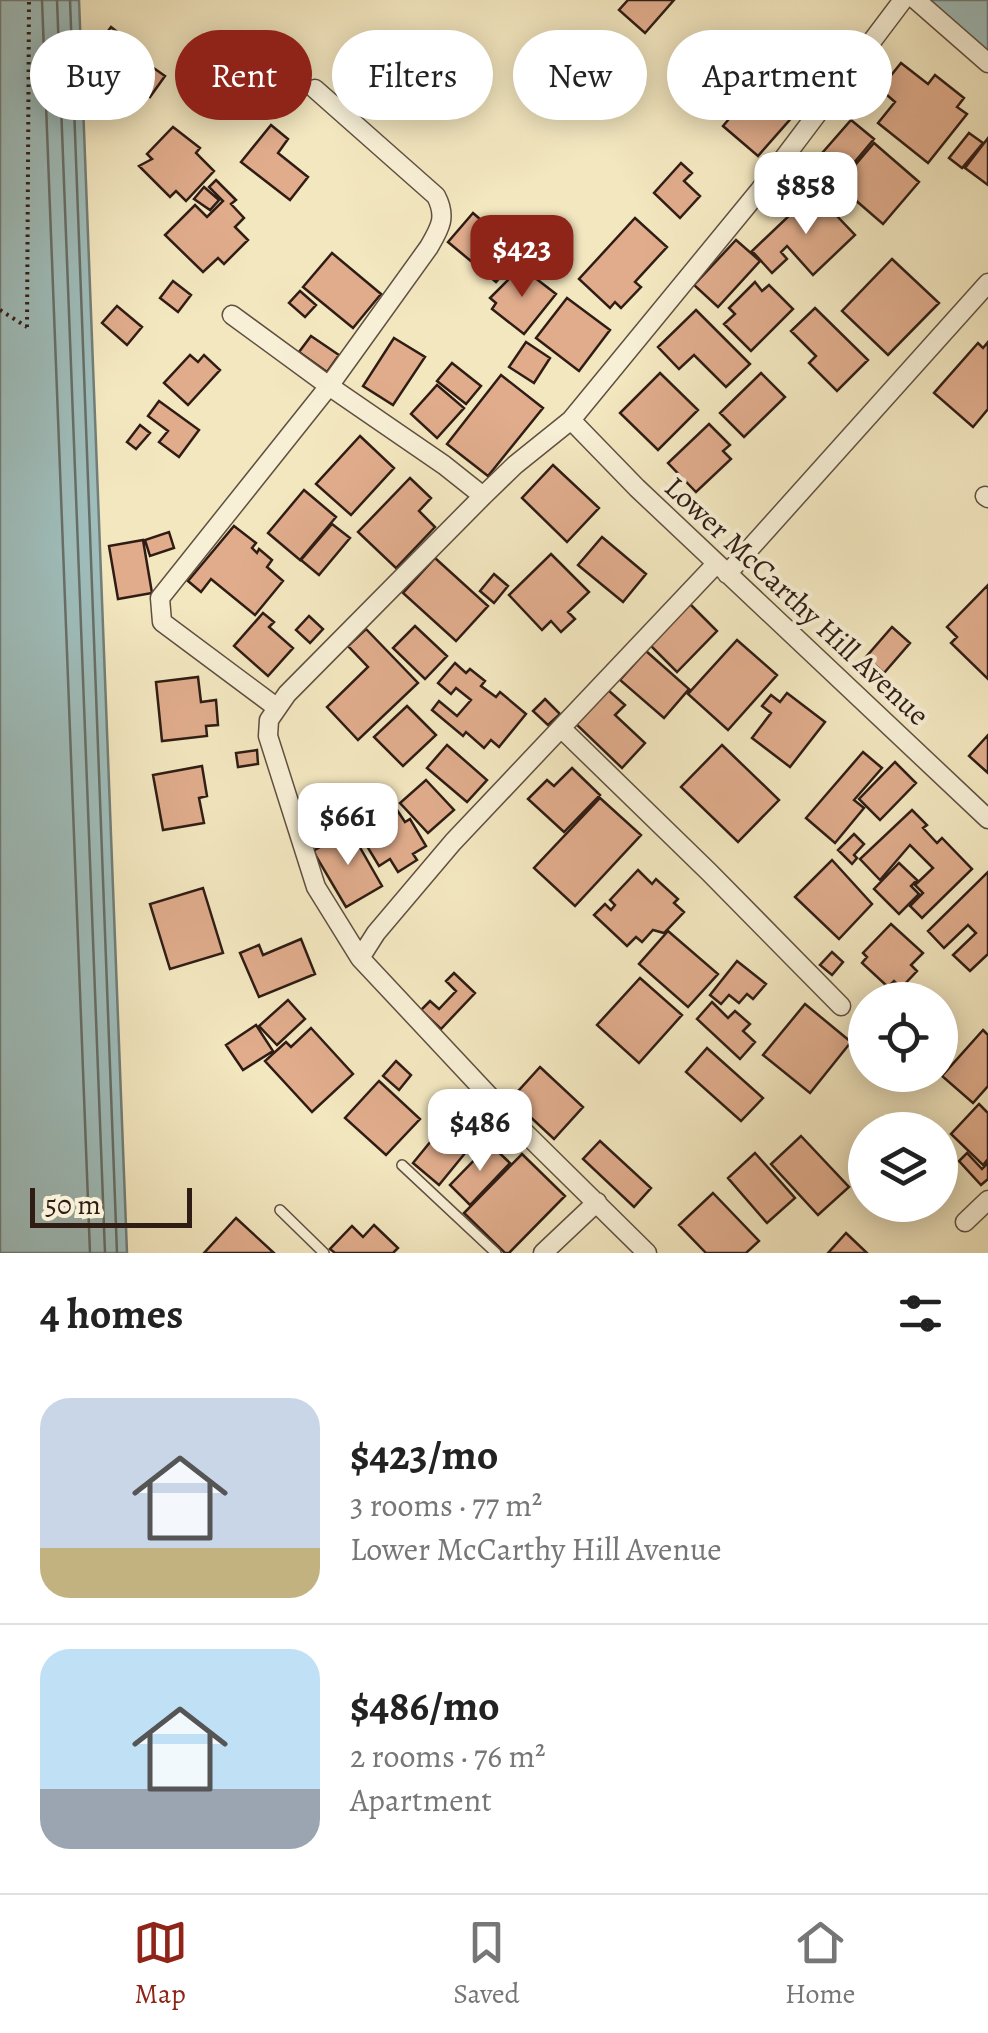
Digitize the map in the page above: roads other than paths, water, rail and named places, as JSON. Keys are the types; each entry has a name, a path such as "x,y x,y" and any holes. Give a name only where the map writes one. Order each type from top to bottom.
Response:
{"street":[{"path":"647,1253 508,1116 360,958 316,886 268,736 269,720 276,706 482,496 571,420 759,191 903,0"},
{"path":"916,0 988,62"},
{"path":"276,706 162,622 160,598 329,386 429,248 442,224 443,210 436,196 315,89"},
{"path":"360,958 376,933 454,842 561,728 722,569 988,283"},
{"path":"232,315 482,496"},
{"name":"Lower McCarthy Hill Avenue","path":"571,420 722,569 988,819"},
{"path":"561,728 841,1006"},
{"path":"964,1222 988,1200"},
{"path":"542,1253 597,1202"}],"lane":[{"path":"402,1165 496,1253"},
{"path":"280,1210 324,1253"}],"water":[{"path":"0,0 79,0 80,30 30,30 30,120 84,120 127,1253 0,1253"},
{"path":"917,0 988,0 988,59"}]}
